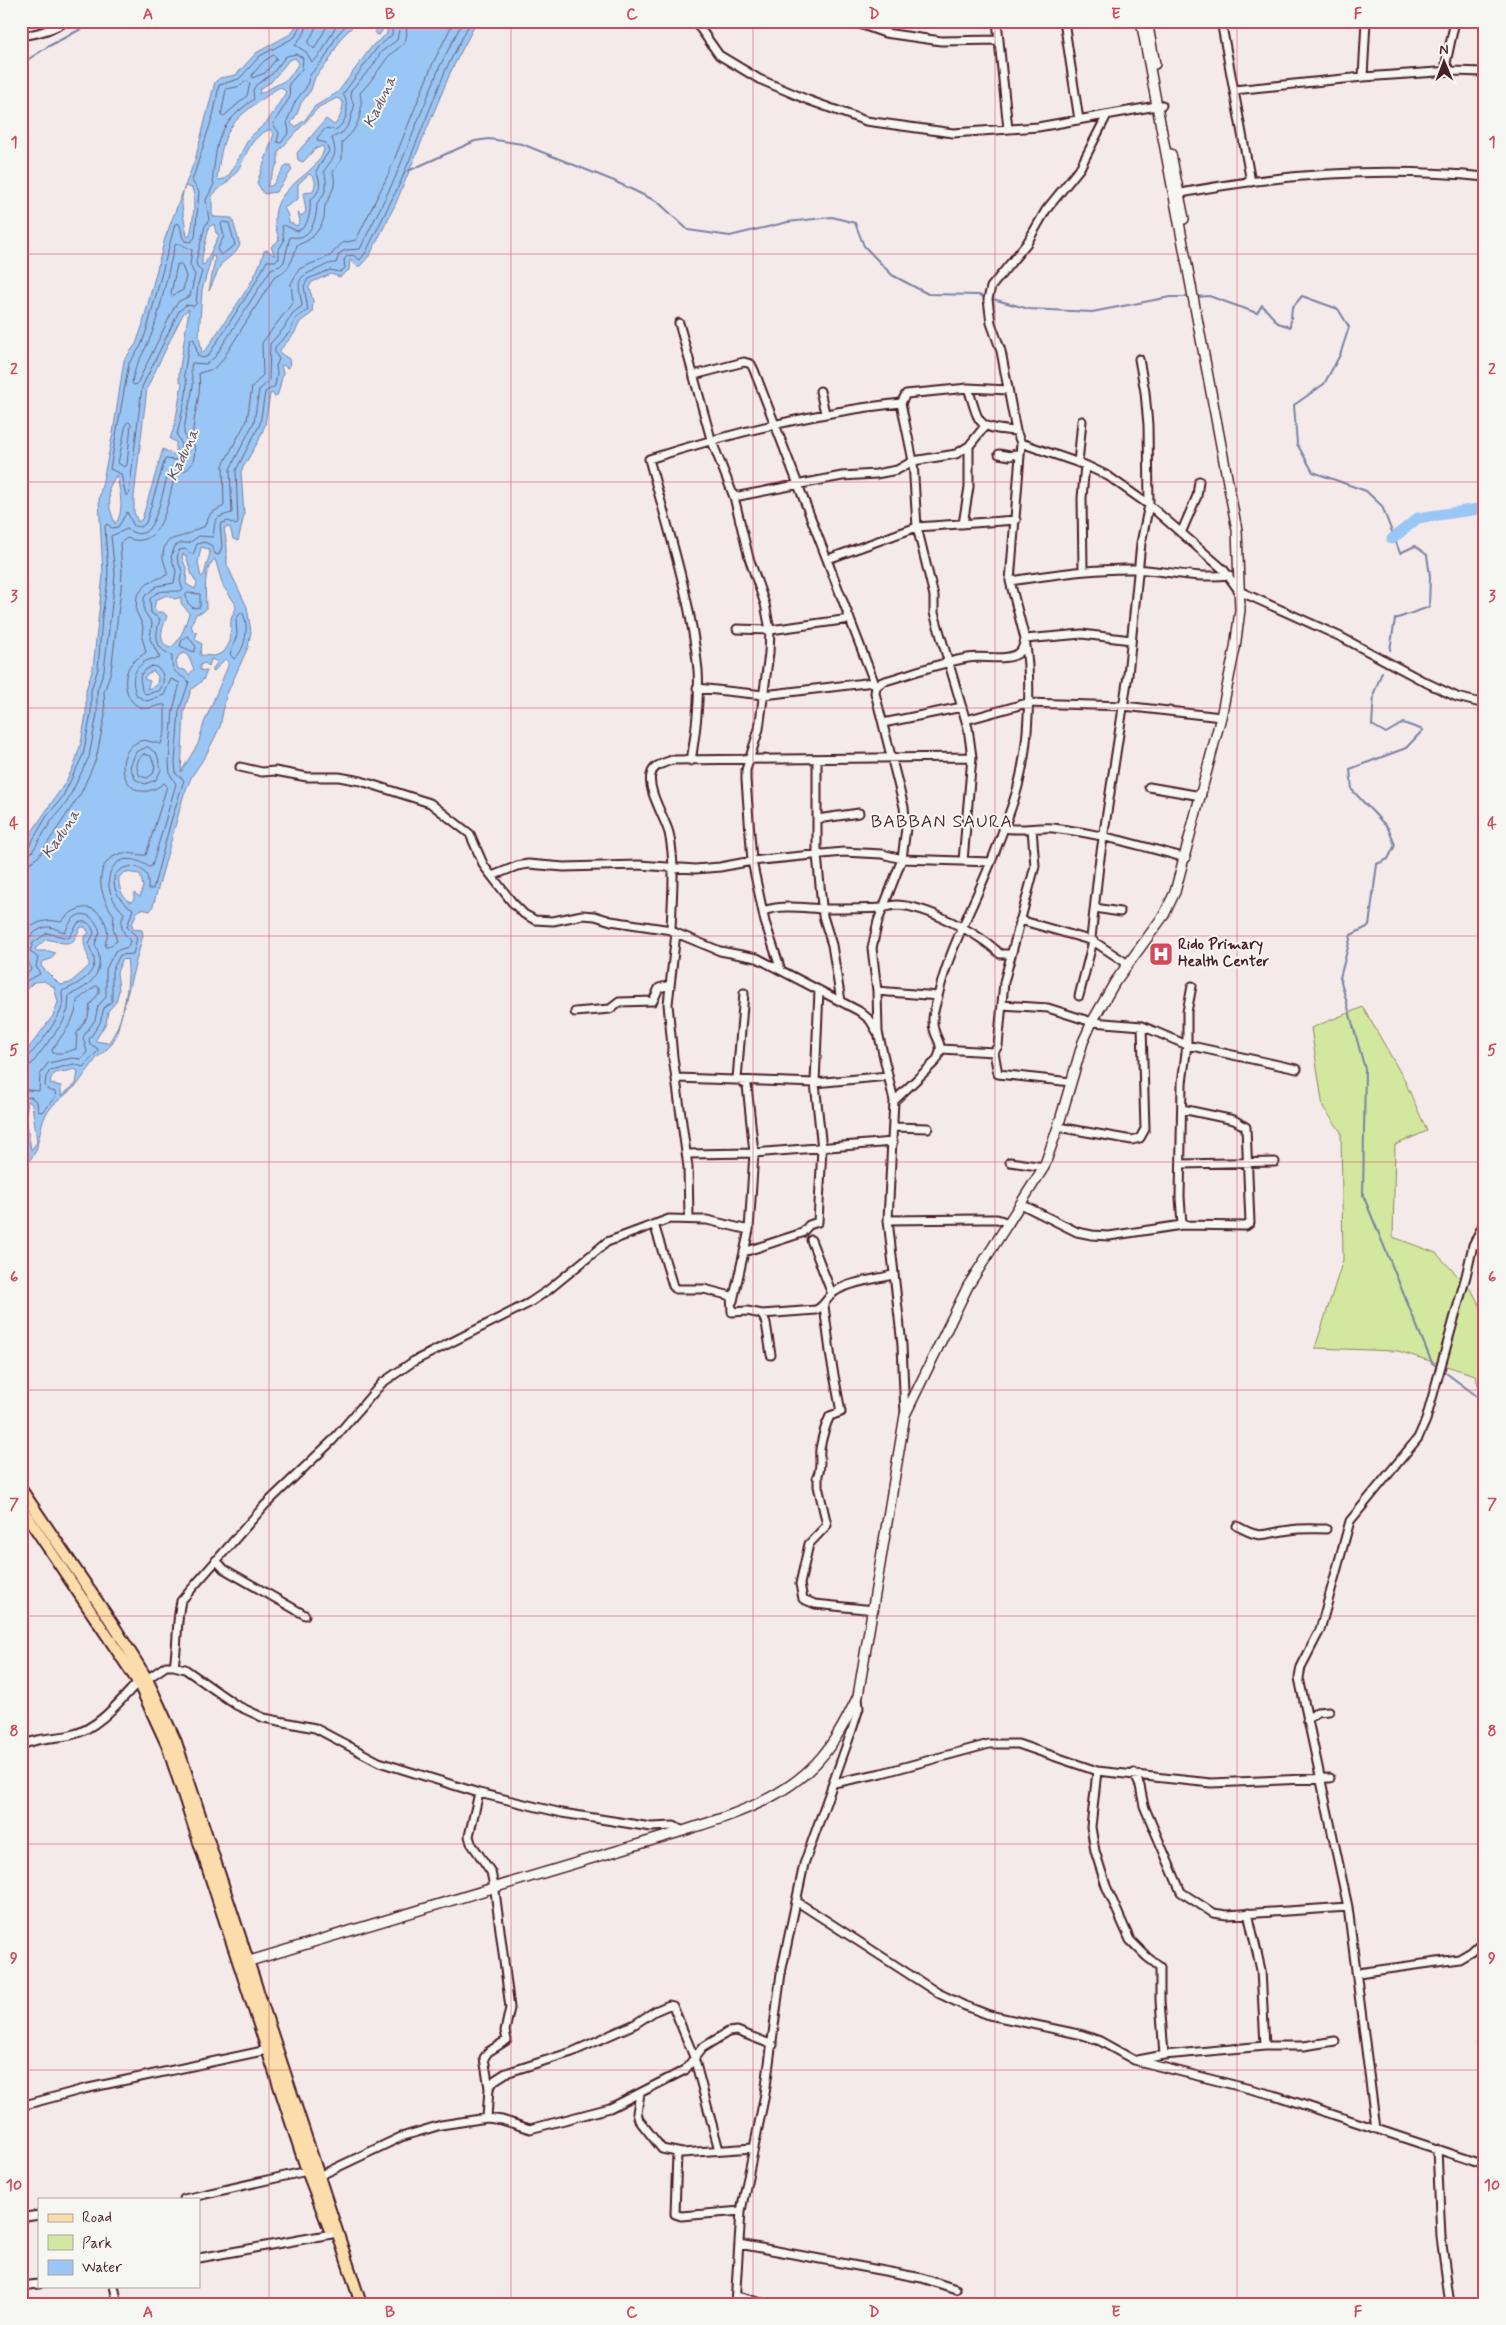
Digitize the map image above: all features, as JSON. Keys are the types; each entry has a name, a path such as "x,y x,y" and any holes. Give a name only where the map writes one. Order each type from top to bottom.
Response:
{"main road":[{"path":"1141,21 1160,106"},
{"path":"244,1962 683,1831 749,1809 783,1791 800,1778 832,1745 858,1696 874,1610 905,1415 968,1286 1044,1167 1083,1042 1092,1022 1104,999 1164,915 1175,892 1186,858 1221,717 1235,648 1243,565 1239,514 1176,193 1147,21"},
{"path":"21,1490 114,1626 142,1681 167,1745 244,1962 319,2176 361,2304"},
{"path":"21,1507 142,1681"},
{"path":"244,1962 268,2050 307,2171 332,2234 354,2304"}],"street":[{"path":"21,35 30,36 39,31 58,27 66,21"},
{"path":"695,21 718,55 751,74 808,100 866,121 954,133 1038,127 1160,106"},
{"path":"850,21 885,33 941,41 999,40"},
{"path":"997,21 1008,129"},
{"path":"1064,21 1079,120"},
{"path":"1221,21 1251,182"},
{"path":"1363,77 1366,21"},
{"path":"1452,71 1446,63 1455,21"},
{"path":"1234,90 1363,77 1452,71 1485,72"},
{"path":"894,1101 936,1061 941,1049 932,1021 938,996 962,927 991,862 1017,790 1022,764 1029,664 1025,639 1010,581 1021,443 1016,431 1001,351 990,323 988,300 991,287 1027,243 1046,210 1080,168 1107,115"},
{"path":"1176,193 1251,182 1348,174 1436,172 1485,177"},
{"path":"679,323 712,439 734,497 770,630 759,729 746,780 752,861 763,911 781,970"},
{"path":"1079,996 1093,941 1091,938 1104,838 1124,706 1138,569 1149,505 1146,392 1139,359"},
{"path":"694,375 744,362 750,364 776,424 875,685 875,694 904,807 906,828 902,859 883,908 872,948 877,991 874,1018 894,1101 893,1142 888,1184 888,1220 902,1345 905,1415"},
{"path":"963,861 972,757 966,720 934,613 934,596 917,527 913,461 902,403 906,394 968,388 1008,390"},
{"path":"968,388 980,422 991,429 1016,431"},
{"path":"820,391 825,413"},
{"path":"691,760 697,726 698,671 689,606 649,459 712,439 825,413 902,403"},
{"path":"1082,421 1083,570"},
{"path":"734,497 842,476 876,474 897,470 913,461 956,454 968,446 985,426"},
{"path":"1021,443 1082,464 1108,476 1149,505 1181,533 1229,576 1239,591 1341,636 1427,683 1457,697 1485,704"},
{"path":"963,524 969,487 968,446"},
{"path":"999,454 1010,456 1015,454 1019,457"},
{"path":"1181,533 1196,496 1199,481"},
{"path":"828,559 917,527 1016,520"},
{"path":"1010,581 1083,570 1138,569 1202,576 1229,576"},
{"path":"737,629 770,630 850,619"},
{"path":"1025,639 1082,634 1131,640"},
{"path":"697,688 764,695 875,685 950,662 970,658 1010,656 1019,653 1024,648 1025,639"},
{"path":"966,720 1027,703 1124,706 1221,717"},
{"path":"882,722 962,707"},
{"path":"689,1218 686,1154 668,1004 674,932 672,868 669,833 651,787 650,776 653,770 660,764 672,760 750,761 972,757"},
{"path":"817,759 817,855 826,928 832,945 841,1001"},
{"path":"240,767 262,772 283,772 319,778 339,777 361,781 430,803 470,834 478,854 492,876 524,914 535,920 553,920 582,915 595,916 611,921 674,932 720,950 750,955 874,1018"},
{"path":"1149,787 1201,796"},
{"path":"817,819 859,813"},
{"path":"1003,828 1032,830 1053,828 1186,858"},
{"path":"1032,830 1034,866 1004,982 998,1046 994,1052 998,1074 1071,1082"},
{"path":"492,876 517,866 528,864 564,867 639,865 695,869 843,852 875,853 902,859 991,862"},
{"path":"763,911 792,905 823,909 883,908 896,905 927,912 962,927 989,943 1000,954 1011,954"},
{"path":"1095,908 1120,912"},
{"path":"1020,920 1093,941 1128,964"},
{"path":"575,1012 610,1009 620,1002 654,1001 659,988 670,985"},
{"path":"1182,1225 1180,1197 1182,1083 1187,1045 1187,1012 1192,986"},
{"path":"744,1252 802,1233 809,1225 818,1222 822,1149 815,1083 820,990"},
{"path":"877,991 938,996"},
{"path":"737,1079 744,993"},
{"path":"1002,1005 1048,1008 1092,1022 1142,1026 1187,1045 1297,1069"},
{"path":"1058,1127 1132,1140 1140,1138 1145,1129 1142,1026"},
{"path":"941,1049 994,1052"},
{"path":"677,1078 815,1083 888,1076"},
{"path":"732,1312 748,1230 754,1154 747,1085 737,1079"},
{"path":"1021,1204 1077,1232 1092,1235 1109,1236 1182,1225 1246,1226 1250,1223 1249,1162 1246,1127 1234,1120 1182,1109"},
{"path":"893,1127 928,1128"},
{"path":"686,1154 754,1154 893,1142"},
{"path":"1010,1162 1044,1167"},
{"path":"1182,1164 1275,1162"},
{"path":"174,1666 178,1644 177,1618 181,1601 264,1506 332,1442 382,1382 414,1361 529,1303 547,1291 607,1242 670,1219 689,1218 707,1220 748,1230"},
{"path":"888,1220 996,1219 1009,1223"},
{"path":"1376,2129 1358,1973 1348,1907 1300,1686 1301,1667 1320,1630 1350,1521 1418,1438 1426,1420 1466,1276 1472,1245 1485,1221"},
{"path":"654,1224 673,1286 676,1289 704,1289 731,1296 732,1312"},
{"path":"811,1240 832,1294"},
{"path":"1472,1245 1485,1244"},
{"path":"732,1312 748,1311 762,1314 816,1310 824,1306 832,1294 840,1289 893,1275"},
{"path":"824,1306 831,1359 842,1412 830,1416 826,1424 820,1449 821,1470 818,1477 818,1486 827,1525 809,1544 800,1584 803,1599 815,1604 874,1610"},
{"path":"762,1314 766,1323 771,1355"},
{"path":"1237,1526 1253,1534 1270,1535 1289,1530 1326,1529"},
{"path":"216,1560 224,1569 305,1615"},
{"path":"21,1746 42,1739 78,1733 91,1727 142,1681 166,1666 174,1666 185,1669 236,1705 264,1718 316,1728 379,1762 479,1793 562,1813 651,1827 674,1826 683,1831"},
{"path":"766,2304 736,2300 741,2211 773,2045 781,1973 804,1864 852,1730 858,1708 858,1696"},
{"path":"1307,1720 1318,1712 1329,1711"},
{"path":"834,1783 882,1773 989,1744 1018,1744 1098,1771 1134,1773 1211,1783 1330,1778"},
{"path":"1098,1771 1091,1827 1095,1851 1106,1886 1130,1940 1160,1967 1164,2055"},
{"path":"1134,1773 1140,1786 1144,1806 1181,1892 1213,1913 1227,1915 1348,1907"},
{"path":"479,1793 469,1836 471,1843 491,1872 510,2008 505,2031 507,2040 488,2052 484,2058 489,2088 487,2118"},
{"path":"796,1901 938,1993 989,2015 1083,2035 1100,2041 1134,2060 1274,2095 1485,2165"},
{"path":"1248,1913 1261,1970 1265,2046"},
{"path":"1358,1973 1459,1959 1471,1952 1485,1939"},
{"path":"489,2088 495,2080 506,2073 572,2052 635,2024 666,2005 673,2006 694,2057 719,2150"},
{"path":"319,2176 402,2137 441,2125 487,2118 502,2120 530,2129 610,2108 685,2070 690,2066 694,2057 702,2048 728,2032 737,2031 773,2045"},
{"path":"1134,2060 1164,2055 1265,2046 1304,2046 1335,2041"},
{"path":"1482,2044 1485,2059"},
{"path":"21,2106 84,2090 268,2050"},
{"path":"640,2093 637,2113 639,2120 662,2149 677,2153 753,2148"},
{"path":"1437,2149 1441,2237 1450,2304"},
{"path":"677,2153 675,2214 681,2216 741,2211"},
{"path":"188,2198 307,2171"},
{"path":"26,2217 38,2215"},
{"path":"200,2258 332,2234"},
{"path":"740,2244 922,2278 956,2289"},
{"path":"21,2286 38,2284"},
{"path":"114,2288 118,2304"}],"green space":[{"path":"1363,1007 1404,1079 1427,1131 1395,1145 1393,1237 1436,1253 1472,1291 1485,1315 1485,1407 1475,1375 1398,1351 1315,1348 1343,1260 1341,1132 1323,1107 1311,1028"}],"water":[{"name":"Kaduna","path":"298,21 358,21 341,38 329,61 315,77 311,90 301,103 291,123 295,127 305,120 314,107 338,92 373,45 387,34 387,29 384,28 379,35 375,34 376,27 381,21 477,21 451,71 395,205 370,255 360,266 357,266 350,260 349,270 340,277 331,274 312,282 309,287 313,301 312,313 300,322 294,334 280,350 280,353 289,359 290,366 287,368 283,365 281,366 283,373 278,394 275,397 272,393 270,394 265,425 259,440 241,471 244,515 238,541 233,539 230,527 224,528 227,546 227,565 247,607 251,632 248,647 226,696 220,727 184,794 153,906 150,911 142,909 137,912 132,924 133,929 142,930 143,935 125,1001 128,979 127,959 122,960 117,972 119,990 116,1002 108,1011 106,1023 95,1041 108,1043 121,1019 116,1036 111,1045 96,1059 77,1085 53,1105 46,1114 36,1151 21,1173 25,1145 21,1104 21,1058 53,1016 58,1002 54,987 44,981 34,982 21,994 21,848 65,783 74,766 81,743 86,714 86,690 93,668 103,574 99,499 113,433 124,360 136,344 142,327 165,238 185,186 195,160 215,82 220,78 236,75 256,53 292,33","holes":["295,58 299,63 288,79 259,94 260,89 271,82 289,60","281,87 286,92 268,121 249,138 230,174 224,179 219,180 217,178 221,152 224,141 233,125 249,109","337,98 343,102 338,121 334,125 326,119 297,153 298,160 303,162 315,149 323,146 324,150 320,159 313,167 288,190 276,209 275,226 279,240 271,247 275,256 267,250 264,251 260,264 247,288 209,346 202,353 199,336 202,290 212,256 215,259 209,291 221,264 236,252 240,245 232,218 214,217 212,214 212,196 237,171 254,140 268,130 271,130 274,134 257,183 264,194 276,192 292,170 290,165 286,165 272,186 267,186 278,162 278,152 319,107","309,174 314,178 315,182 313,192 303,193 306,211 302,216 298,213 300,221 297,226 289,222 284,208 298,199 298,184","185,186 192,188 194,205 189,237 187,236 182,198","214,224 216,233 219,235 205,264 202,265 209,227","189,309 179,381 182,383 175,424 170,439 176,442 176,454 174,455 163,449 142,519 138,522 134,512 134,496 147,388 183,314","116,475 121,507 115,524 110,509 109,488","201,547 208,549 210,553 204,575 201,577 198,563","183,554 186,556 192,575 197,583 195,589 186,584 187,570 182,558","215,559 223,586 235,603 236,608 231,619 230,642 224,652 215,656 200,655 202,644 195,639 197,633 193,631 191,625 196,614 206,609 206,576","167,595 175,599 181,597 181,603 189,613 179,638 169,648 165,645 162,637 162,629 167,616 163,612 157,612 154,608 156,600","184,653 188,656 194,669 189,675 185,670 178,669 176,662 179,655","211,659 218,662 213,668 213,672 225,659 228,661 228,666 204,723 198,744 181,772 184,711 191,690 203,680 207,671 200,670 200,665 205,663 209,666","153,671 158,676 157,685 147,689 150,681 144,679 146,675","125,872 140,874 143,886 140,897 134,893 134,899 131,902 121,892 119,877","81,927 85,927 89,933 84,937 89,966 70,983 60,985 41,966 42,962 51,959 55,953 37,951 35,949 46,939 72,943","74,1069 78,1071 76,1084 61,1096 61,1086 50,1084 51,1079 58,1072","28,1101 32,1104 37,1142 31,1150 26,1115"]}],"waterway":[{"path":"21,64 49,46 96,21"},
{"path":"408,171 475,141 489,139 522,144 614,181 658,202 688,230 730,236 788,222 832,217 855,223 864,246 892,275 928,294 978,295 1029,309 1092,312 1170,297 1189,297"},
{"path":"1196,297 1209,296 1257,313 1262,305 1278,323 1290,327 1292,308 1302,296 1338,309 1349,327 1340,355 1324,384 1294,405 1297,444 1313,472 1366,491 1382,506 1400,553 1415,546 1427,555 1430,576 1429,607 1395,619 1390,650"},
{"path":"1392,539 1418,518 1485,508"},
{"path":"1382,672 1374,693 1372,725 1386,733 1403,723 1423,730 1406,748 1350,769 1352,790 1388,828 1395,845 1388,859 1377,864 1369,926 1351,935 1340,978 1365,1069 1363,1195 1432,1363 1438,1367"},
{"path":"1442,1370 1485,1402"}],"place":[{"name":"Rido Primary Health Center","path":"1161,954"}],"district":[{"name":"BABBAN SAURA","path":"942,822"}]}
